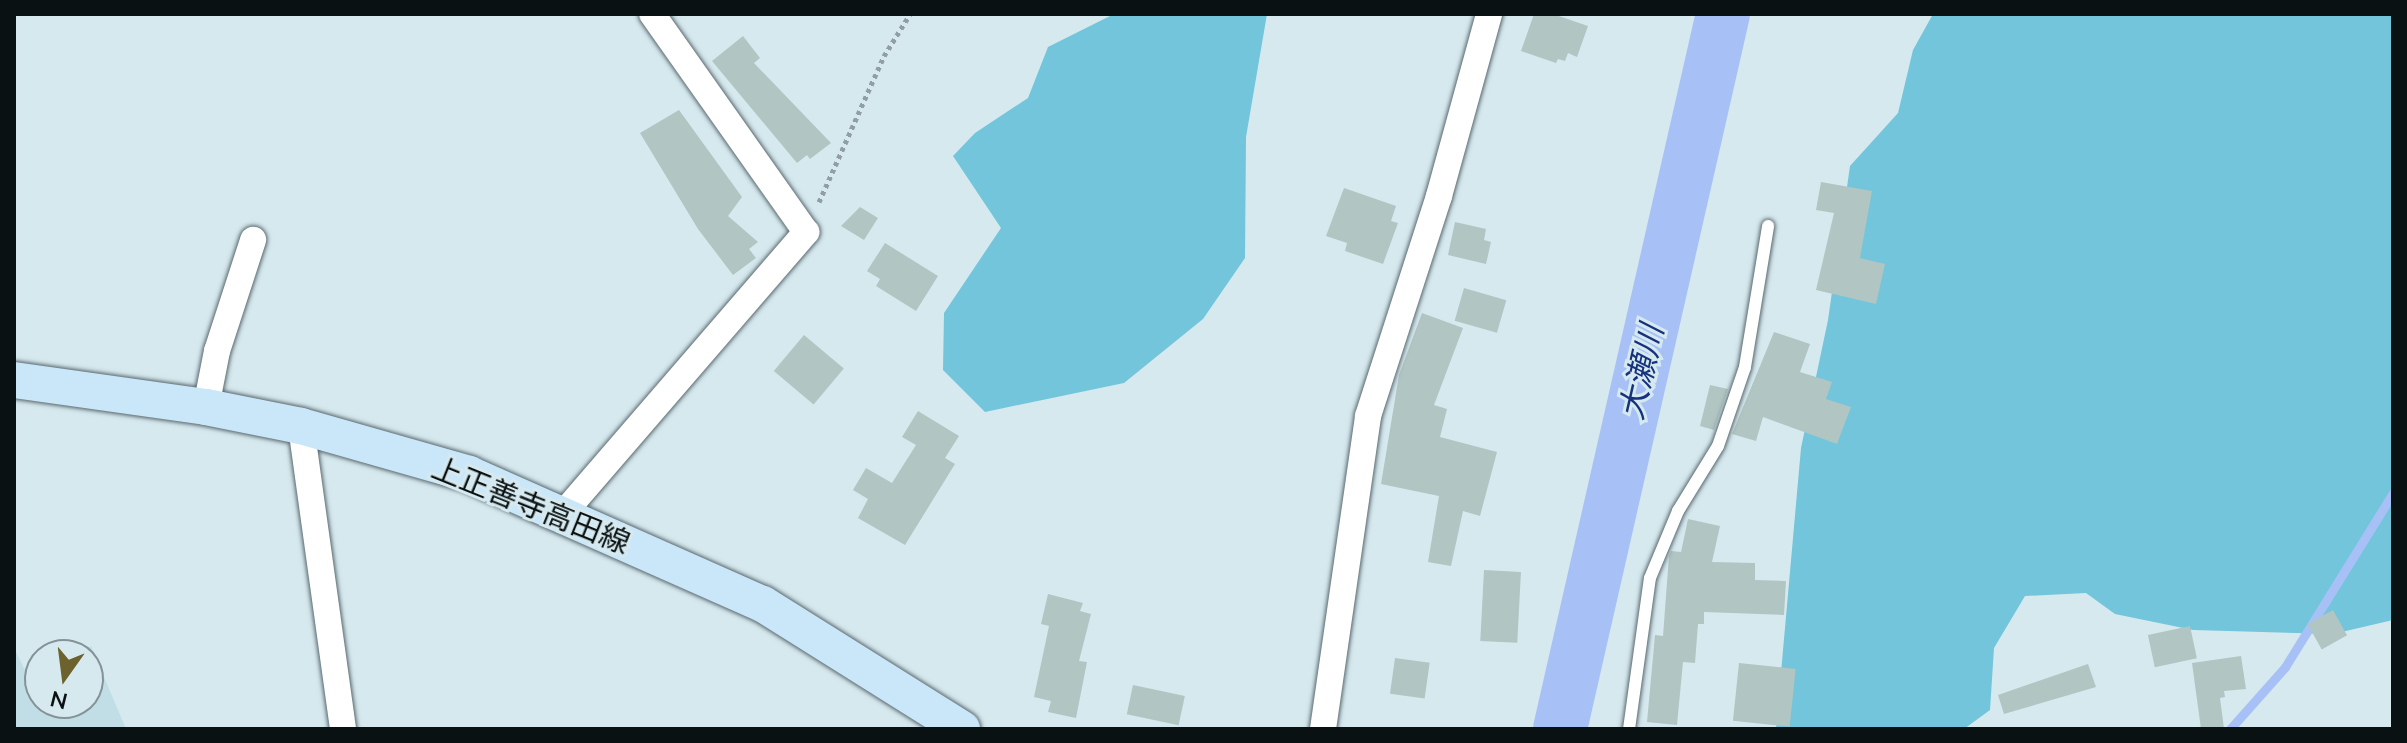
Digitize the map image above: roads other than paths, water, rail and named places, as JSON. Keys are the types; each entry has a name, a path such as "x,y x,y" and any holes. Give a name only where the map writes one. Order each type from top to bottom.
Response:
{"main road":[{"name":"上正善寺高田線","path":"14,380 206,407 301,426 469,474 763,604 962,729"}],"street":[{"path":"562,515 806,232 652,14"},
{"path":"1323,729 1368,416 1439,196 1489,14"},
{"path":"206,407 217,351 253,240"},
{"path":"301,426 343,729"}],"lane":[{"path":"1629,729 1650,578 1678,511 1718,446 1745,367 1768,226"}],"waterway":[{"name":"大瀬川","path":"1560,729 1723,14"},
{"path":"2230,729 2285,667 2393,493"}]}
